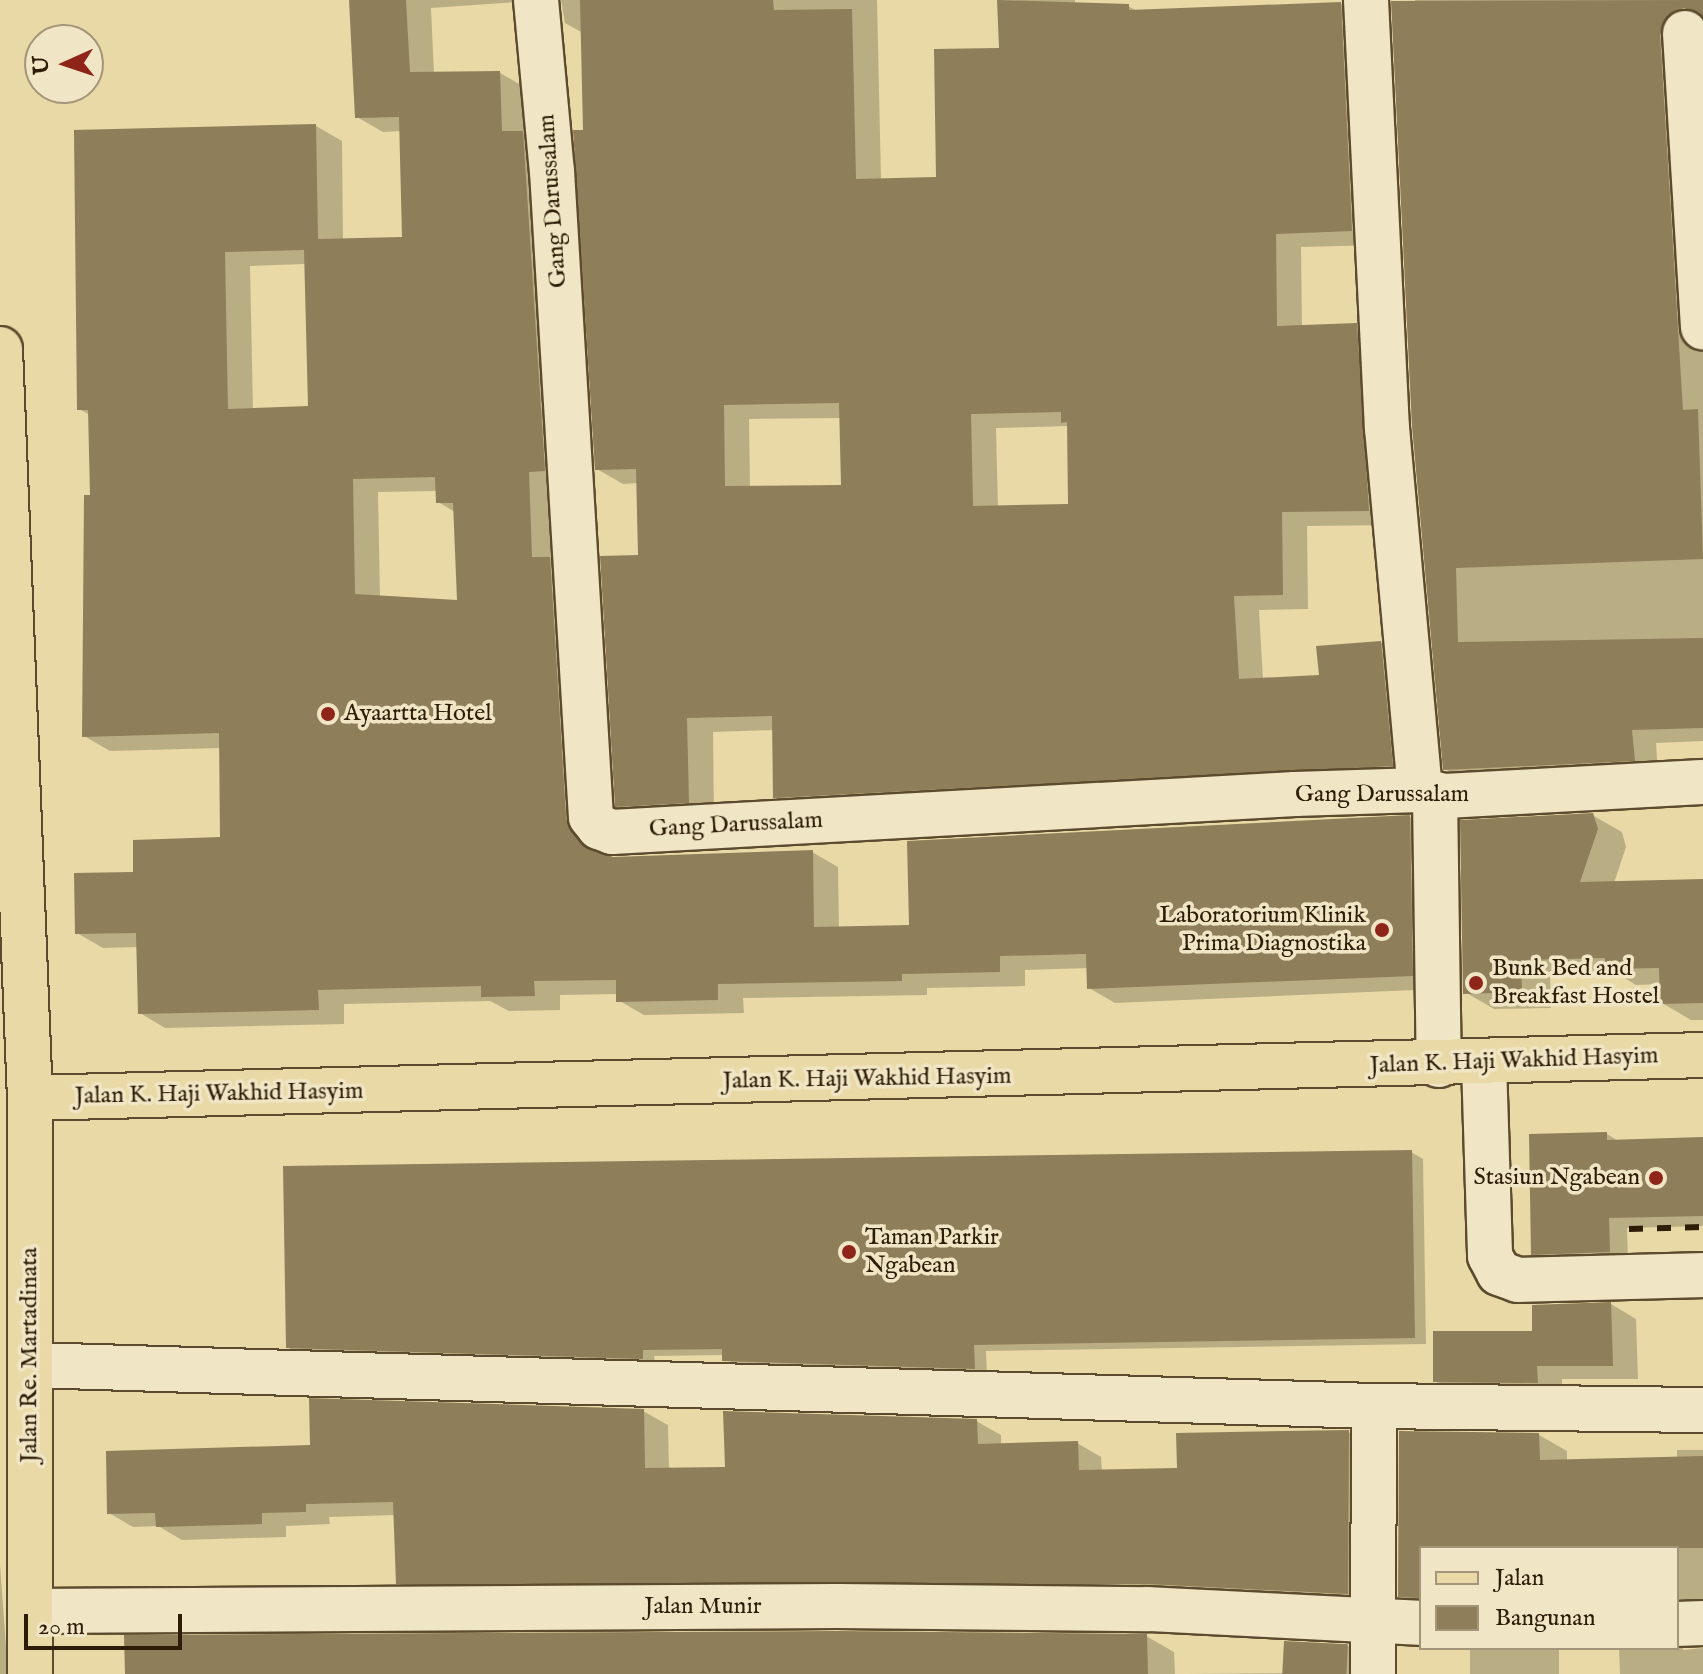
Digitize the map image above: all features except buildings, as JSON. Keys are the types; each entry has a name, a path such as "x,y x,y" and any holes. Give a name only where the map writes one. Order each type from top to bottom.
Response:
{"main road":[{"name":"Jalan Re. Martadinata","path":"0,349 13,984 30,1098 16,1302 31,1365 30,1674"},
{"name":"Jalan K. Haji Wakhid Hasyim","path":"30,1098 1439,1065 1703,1055"}],"street":[{"name":"Gang Darussalam","path":"536,0 552,171 591,817 599,827 612,832 1703,782"},
{"path":"1366,0 1387,428 1428,793 1439,1065"},
{"path":"1685,33 1695,86 1703,327"},
{"path":"1484,1063 1490,1256 1499,1273 1518,1280 1703,1275"},
{"path":"31,1365 1374,1406 1703,1410"},
{"path":"1373,1674 1376,1622 1374,1406"},
{"name":"Jalan Munir","path":"30,1611 837,1606 1148,1609 1419,1623"},
{"path":"1679,1624 1703,1623"}],"railway":[{"path":"1629,1229 1703,1227"}],"place":[{"name":"Ayaartta Hotel","path":"328,714"},
{"name":"Laboratorium Klinik Prima Diagnostika","path":"1382,930"},
{"name":"Bunk Bed and Breakfast Hostel","path":"1476,983"},
{"name":"Stasiun Ngabean","path":"1656,1178"},
{"name":"Taman Parkir Ngabean","path":"849,1252"}]}
